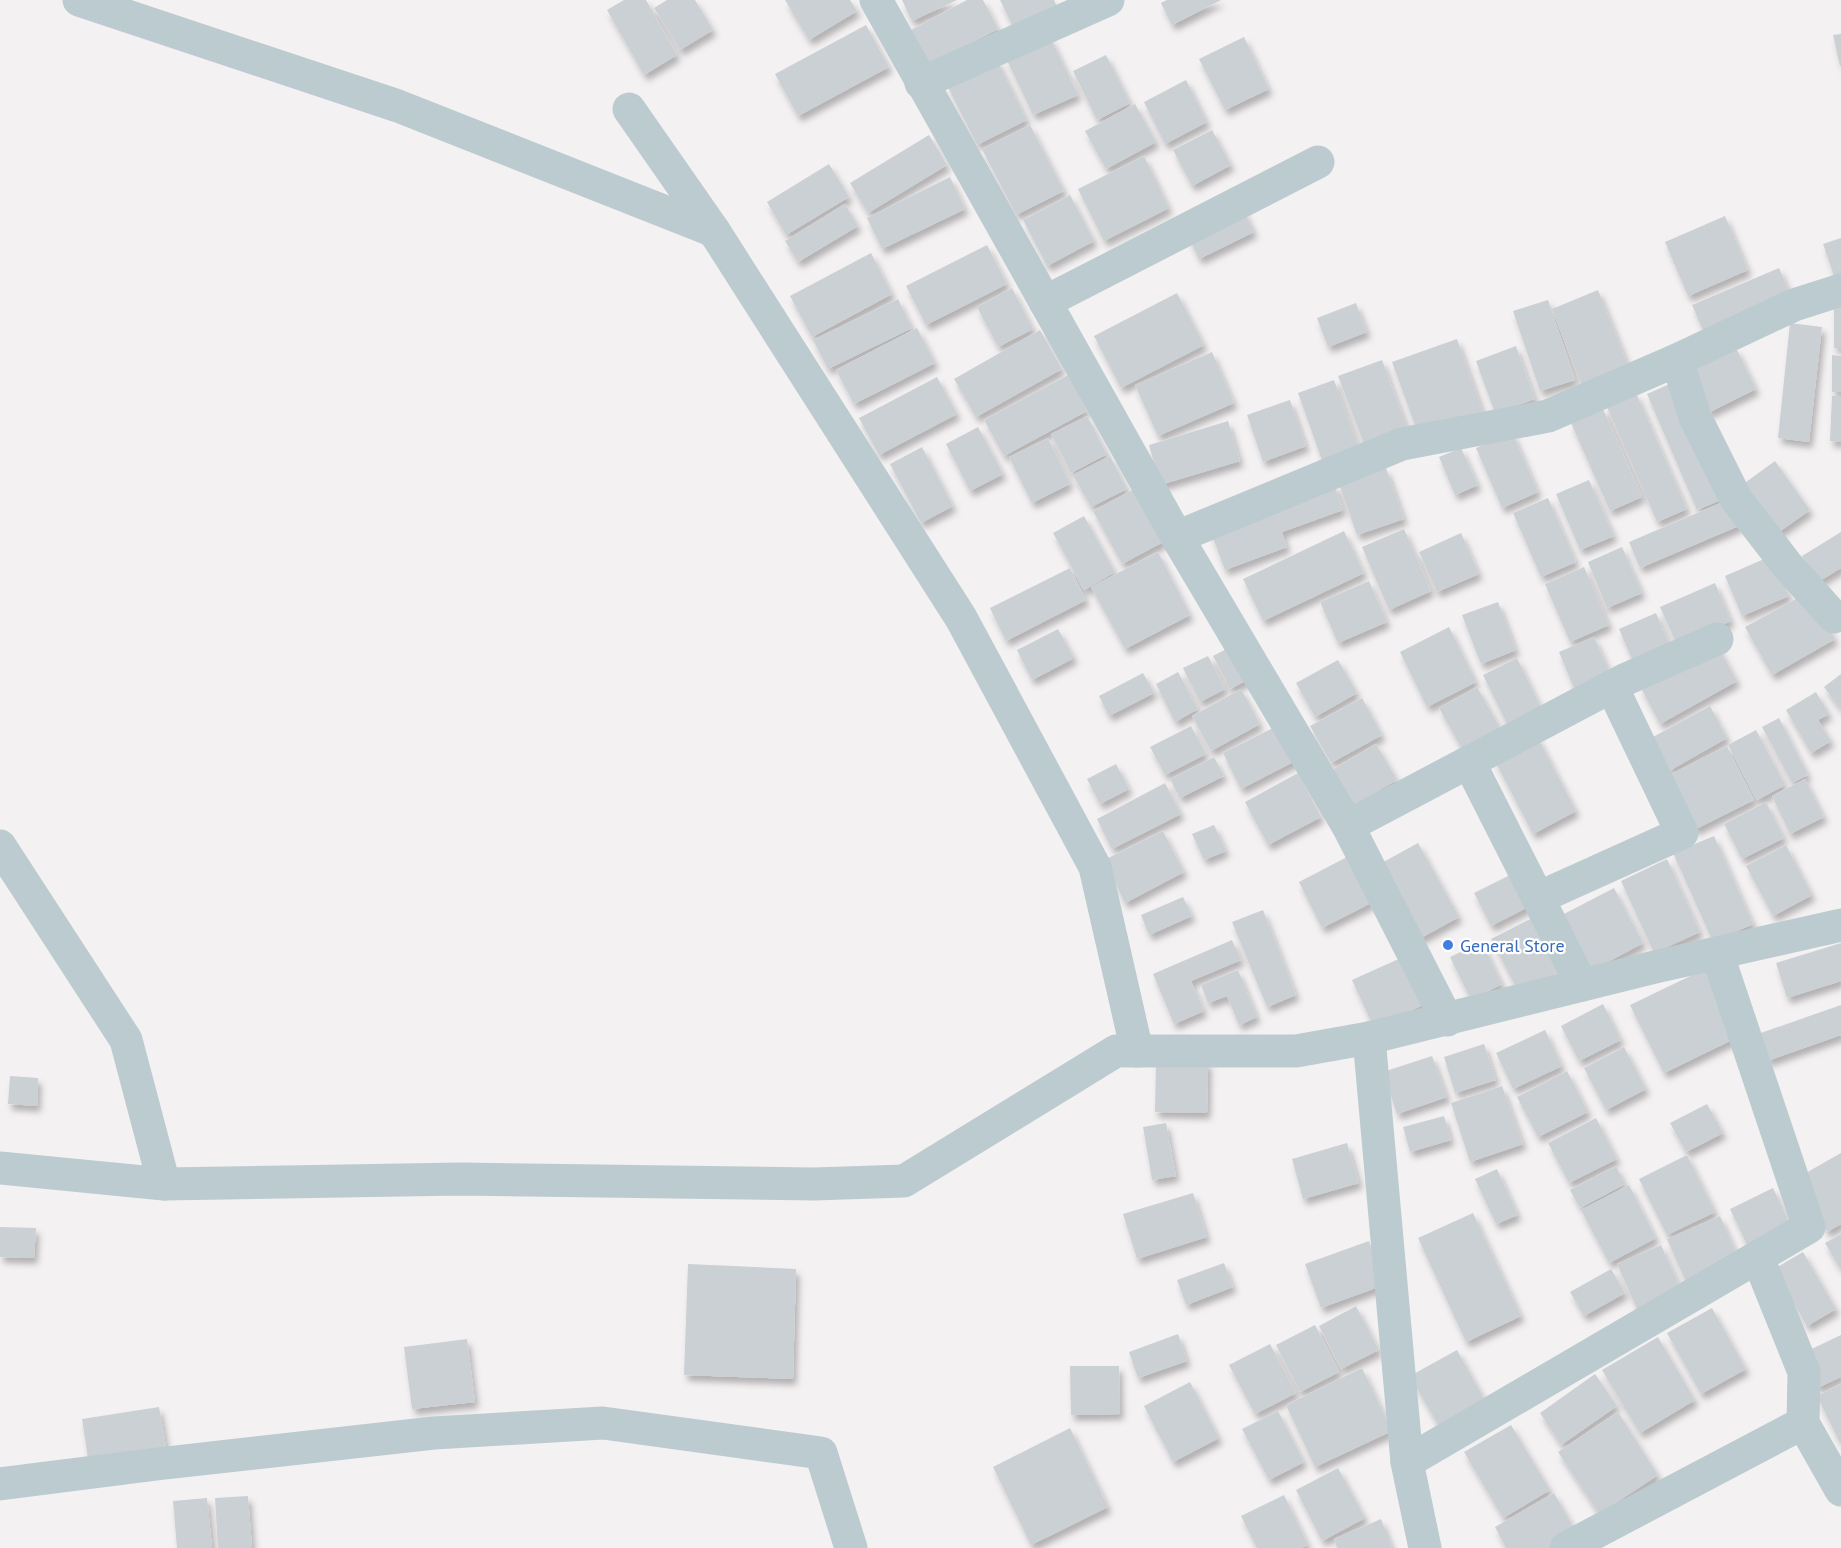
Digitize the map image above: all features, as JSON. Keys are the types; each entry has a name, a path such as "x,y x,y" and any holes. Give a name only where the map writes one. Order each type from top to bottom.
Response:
{"street":[{"path":"79,0 398,106 714,231"},
{"path":"876,0 1177,537 1348,826 1447,1020"},
{"path":"921,83 1108,0"},
{"path":"628,109 714,231 961,618 1095,867 1137,1051"},
{"path":"1045,302 1318,162"},
{"path":"1177,537 1402,444 1548,416 1677,360 1794,305 1841,290"},
{"path":"1677,360 1695,417 1736,499 1787,565 1839,617"},
{"path":"1348,826 1612,687 1717,639"},
{"path":"1538,898 1682,833 1612,687"},
{"path":"1469,762 1582,985"},
{"path":"0,846 126,1040 164,1184"},
{"path":"0,1168 164,1184 461,1179 814,1184 904,1181 1116,1051 1296,1051 1369,1038 1447,1020 1582,985 1841,925"},
{"path":"1407,1462 1809,1227 1717,953"},
{"path":"1369,1038 1407,1462 1425,1548"},
{"path":"1758,1258 1804,1372 1803,1424 1841,1490"},
{"path":"0,1484 434,1433 603,1423 821,1453 851,1548"},
{"path":"1566,1548 1803,1424"}],"building":[{"path":"624,0 646,0 677,55 644,75 607,10"},
{"path":"667,0 695,0 713,30 680,50 654,8"},
{"path":"785,0 850,0 857,11 809,40"},
{"path":"902,0 957,0 912,21"},
{"path":"967,0 983,0 998,29 927,66 909,31"},
{"path":"1000,0 1054,0 1058,9 1015,31"},
{"path":"1167,0 1221,0 1172,25 1161,3"},
{"path":"866,25 889,67 798,116 775,74"},
{"path":"1841,34 1841,66 1840,66 1833,35"},
{"path":"1050,37 1078,95 1033,115 1006,58"},
{"path":"1244,37 1269,89 1225,110 1199,59"},
{"path":"1106,55 1130,103 1097,120 1073,71"},
{"path":"997,60 1027,120 977,145 947,85"},
{"path":"1186,80 1207,122 1165,144 1144,102"},
{"path":"1135,104 1156,142 1106,169 1085,131"},
{"path":"1030,125 1064,191 1016,215 982,149"},
{"path":"1212,130 1231,165 1192,186 1173,150"},
{"path":"929,135 947,165 868,213 850,183"},
{"path":"1144,156 1169,208 1104,241 1078,189"},
{"path":"829,164 849,197 786,235 767,202"},
{"path":"950,177 965,209 882,249 867,218"},
{"path":"1070,195 1094,241 1047,266 1023,220"},
{"path":"845,204 858,226 798,262 785,241"},
{"path":"1243,209 1254,232 1199,259 1188,236"},
{"path":"1725,216 1748,270 1688,296 1665,242"},
{"path":"1841,238 1841,274 1834,276 1823,244"},
{"path":"987,245 1007,284 926,325 906,286"},
{"path":"871,253 892,294 812,337 790,296"},
{"path":"1779,268 1792,298 1705,335 1692,305"},
{"path":"1012,288 1033,329 998,347 977,307"},
{"path":"1598,290 1630,370 1583,389 1552,309"},
{"path":"1177,293 1204,345 1121,388 1094,336"},
{"path":"898,299 912,328 828,369 813,340"},
{"path":"1548,300 1575,380 1540,391 1513,311"},
{"path":"1834,302 1841,302 1841,348 1834,348"},
{"path":"1356,303 1367,332 1328,347 1317,318"},
{"path":"1790,323 1822,327 1809,442 1778,438"},
{"path":"917,328 935,363 854,404 836,370"},
{"path":"1040,330 1062,369 976,417 954,379"},
{"path":"1457,339 1484,415 1420,439 1392,362"},
{"path":"1516,346 1535,399 1495,413 1476,361"},
{"path":"1736,348 1756,389 1708,413 1688,373"},
{"path":"1212,352 1234,403 1158,436 1135,385"},
{"path":"1832,355 1841,356 1841,392 1832,392"},
{"path":"1382,360 1409,433 1366,449 1338,376"},
{"path":"1068,375 1087,411 1004,456 984,420"},
{"path":"937,377 957,414 879,455 859,418"},
{"path":"1334,380 1359,449 1323,463 1298,393"},
{"path":"1672,383 1723,499 1697,510 1647,394"},
{"path":"1636,393 1687,509 1657,522 1606,405"},
{"path":"1832,396 1841,396 1841,442 1830,441"},
{"path":"1290,400 1306,446 1263,462 1247,415"},
{"path":"1603,409 1642,497 1610,511 1571,423"},
{"path":"1087,416 1107,454 1071,473 1051,434"},
{"path":"1228,421 1240,461 1160,485 1149,445"},
{"path":"978,427 1003,474 970,491 946,444"},
{"path":"1512,432 1538,492 1502,508 1476,448"},
{"path":"1048,438 1070,484 1032,503 1009,457"},
{"path":"922,447 953,506 921,523 890,464"},
{"path":"1461,448 1478,485 1455,495 1439,457"},
{"path":"1110,456 1127,489 1091,507 1073,475"},
{"path":"1775,461 1810,510 1776,534 1742,485"},
{"path":"1386,468 1404,519 1357,535 1339,484"},
{"path":"1589,480 1614,536 1580,550 1556,494"},
{"path":"1334,484 1343,510 1282,532 1287,547 1225,570 1210,530"},
{"path":"1136,488 1165,541 1122,564 1093,511"},
{"path":"1548,498 1576,562 1541,577 1513,513"},
{"path":"1730,499 1741,525 1640,568 1629,542"},
{"path":"1084,516 1115,572 1084,590 1053,533"},
{"path":"1404,529 1431,591 1389,610 1362,547"},
{"path":"1344,531 1364,573 1263,621 1243,579"},
{"path":"1841,532 1841,568 1818,582 1802,556"},
{"path":"1461,533 1479,574 1437,592 1419,552"},
{"path":"1622,547 1642,593 1607,608 1588,562"},
{"path":"1158,552 1190,615 1125,649 1091,587"},
{"path":"1771,556 1789,596 1742,616 1725,576"},
{"path":"1584,567 1609,625 1570,642 1545,584"},
{"path":"1070,568 1086,600 1006,641 990,608"},
{"path":"1369,581 1387,622 1338,643 1320,602"},
{"path":"1715,583 1731,621 1677,645 1660,607"},
{"path":"1808,592 1835,639 1772,675 1745,627"},
{"path":"1498,602 1516,650 1481,664 1462,615"},
{"path":"1656,613 1672,650 1635,666 1619,629"},
{"path":"1449,627 1476,682 1427,707 1400,652"},
{"path":"1058,629 1074,658 1032,680 1017,650"},
{"path":"1594,637 1612,677 1576,693 1559,652"},
{"path":"1716,643 1737,681 1660,724 1640,686"},
{"path":"1232,646 1249,679 1230,689 1213,656"},
{"path":"1208,656 1225,689 1200,702 1183,668"},
{"path":"1517,658 1542,710 1508,726 1483,675"},
{"path":"1338,660 1357,693 1315,717 1296,683"},
{"path":"1178,672 1198,709 1175,722 1156,684"},
{"path":"1143,673 1154,693 1109,716 1099,696"},
{"path":"1841,674 1841,710 1824,687"},
{"path":"1477,687 1503,733 1465,754 1439,708"},
{"path":"1241,689 1260,724 1211,751 1192,716"},
{"path":"1816,692 1829,714 1818,720 1831,741 1811,753 1786,710"},
{"path":"1362,698 1382,735 1331,763 1310,726"},
{"path":"1710,706 1727,738 1669,771 1651,738"},
{"path":"1779,718 1808,775 1792,783 1762,727"},
{"path":"1279,725 1297,760 1241,789 1223,753"},
{"path":"1191,726 1206,754 1165,775 1150,747"},
{"path":"1756,730 1785,785 1757,800 1728,745"},
{"path":"1537,736 1576,811 1533,834 1494,759"},
{"path":"1376,744 1397,780 1350,807 1330,771"},
{"path":"1727,746 1754,800 1694,830 1667,776"},
{"path":"1214,757 1224,776 1180,798 1170,779"},
{"path":"1116,764 1129,789 1100,804 1087,779"},
{"path":"1298,773 1321,817 1268,845 1245,802"},
{"path":"1805,779 1824,817 1790,834 1772,796"},
{"path":"1165,783 1181,814 1112,849 1097,819"},
{"path":"1766,802 1784,838 1742,859 1724,824"},
{"path":"1214,825 1226,851 1204,860 1192,834"},
{"path":"1163,831 1184,872 1125,903 1104,860"},
{"path":"1714,836 1753,924 1713,942 1673,853"},
{"path":"1418,843 1459,917 1419,939 1378,865"},
{"path":"1786,845 1812,895 1773,916 1746,866"},
{"path":"1349,856 1373,902 1322,928 1299,882"},
{"path":"1667,859 1700,932 1654,953 1621,881"},
{"path":"1514,873 1530,906 1491,926 1474,893"},
{"path":"1614,888 1643,943 1593,970 1564,914"},
{"path":"1183,897 1192,916 1149,935 1141,915"},
{"path":"1263,910 1296,995 1267,1007 1232,922"},
{"path":"1536,916 1565,975 1521,997 1491,939"},
{"path":"1232,940 1241,960 1191,981 1204,1011 1174,1024 1153,974"},
{"path":"1482,942 1502,984 1471,1000 1450,957"},
{"path":"1841,943 1841,981 1787,998 1776,963"},
{"path":"1403,957 1425,1004 1374,1028 1352,980"},
{"path":"1709,967 1742,1035 1664,1073 1630,1005"},
{"path":"1238,970 1257,1017 1239,1025 1227,996 1208,1003 1201,985"},
{"path":"1603,1004 1621,1040 1579,1061 1561,1026"},
{"path":"1841,1005 1841,1035 1767,1061 1758,1034"},
{"path":"1545,1030 1562,1066 1513,1089 1496,1053"},
{"path":"1484,1044 1496,1080 1455,1093 1444,1057"},
{"path":"1624,1047 1646,1089 1606,1110 1584,1068"},
{"path":"1432,1056 1447,1097 1397,1114 1383,1072"},
{"path":"1156,1061 1208,1062 1207,1113 1155,1112"},
{"path":"1567,1071 1588,1112 1538,1137 1517,1097"},
{"path":"10,1076 38,1078 37,1106 8,1104"},
{"path":"1502,1086 1523,1144 1470,1162 1451,1103"},
{"path":"1707,1104 1723,1133 1686,1152 1670,1123"},
{"path":"1444,1116 1451,1140 1410,1152 1403,1127"},
{"path":"1596,1118 1617,1159 1569,1183 1548,1143"},
{"path":"1166,1123 1176,1176 1152,1180 1143,1127"},
{"path":"1347,1143 1359,1183 1303,1199 1292,1159"},
{"path":"1841,1153 1841,1224 1827,1232 1797,1178"},
{"path":"1687,1155 1715,1212 1667,1235 1639,1179"},
{"path":"1616,1166 1625,1184 1580,1208 1570,1190"},
{"path":"1497,1169 1518,1215 1496,1224 1475,1179"},
{"path":"1629,1185 1656,1238 1609,1263 1581,1210"},
{"path":"1773,1188 1791,1226 1748,1247 1730,1209"},
{"path":"1193,1193 1207,1237 1137,1259 1123,1214"},
{"path":"1473,1213 1521,1316 1466,1342 1418,1238"},
{"path":"1720,1216 1739,1259 1686,1282 1667,1239"},
{"path":"0,1227 36,1228 34,1258 0,1257"},
{"path":"1841,1234 1841,1270 1825,1243"},
{"path":"1369,1241 1384,1285 1321,1308 1305,1264"},
{"path":"1661,1245 1682,1291 1638,1311 1617,1264"},
{"path":"1803,1252 1836,1309 1807,1326 1774,1269"},
{"path":"1224,1263 1233,1287 1186,1305 1177,1280"},
{"path":"688,1264 796,1269 793,1379 684,1375"},
{"path":"1611,1269 1625,1293 1584,1316 1570,1292"},
{"path":"1356,1306 1379,1350 1341,1369 1319,1326"},
{"path":"1712,1308 1746,1369 1701,1394 1667,1333"},
{"path":"1315,1325 1339,1372 1300,1392 1276,1345"},
{"path":"1178,1334 1187,1361 1138,1378 1129,1352"},
{"path":"1841,1335 1841,1377 1817,1388 1801,1354"},
{"path":"1658,1337 1695,1400 1640,1433 1602,1370"},
{"path":"467,1339 475,1402 412,1409 404,1347"},
{"path":"1270,1344 1296,1393 1255,1414 1229,1365"},
{"path":"1457,1350 1487,1404 1441,1430 1410,1376"},
{"path":"1070,1366 1119,1366 1120,1414 1071,1415"},
{"path":"1362,1368 1392,1431 1315,1467 1286,1405"},
{"path":"1595,1374 1617,1406 1561,1445 1540,1413"},
{"path":"1190,1382 1219,1438 1173,1462 1144,1406"},
{"path":"1841,1384 1841,1445 1817,1396"},
{"path":"159,1407 167,1453 89,1465 82,1419"},
{"path":"1278,1411 1304,1462 1269,1480 1242,1429"},
{"path":"1618,1412 1658,1475 1599,1514 1558,1452"},
{"path":"1511,1425 1550,1490 1503,1518 1464,1452"},
{"path":"1070,1428 1108,1507 1031,1545 993,1467"},
{"path":"1338,1468 1365,1518 1322,1541 1296,1490"},
{"path":"1554,1493 1579,1537 1558,1548 1506,1548 1495,1527"},
{"path":"1284,1495 1308,1545 1301,1548 1257,1548 1241,1516"},
{"path":"248,1496 252,1548 218,1548 215,1498"},
{"path":"207,1498 212,1548 177,1548 173,1501"},
{"path":"1381,1519 1392,1548 1337,1548 1334,1539"}],"place":[{"name":"General Store","path":"1448,945"}]}
